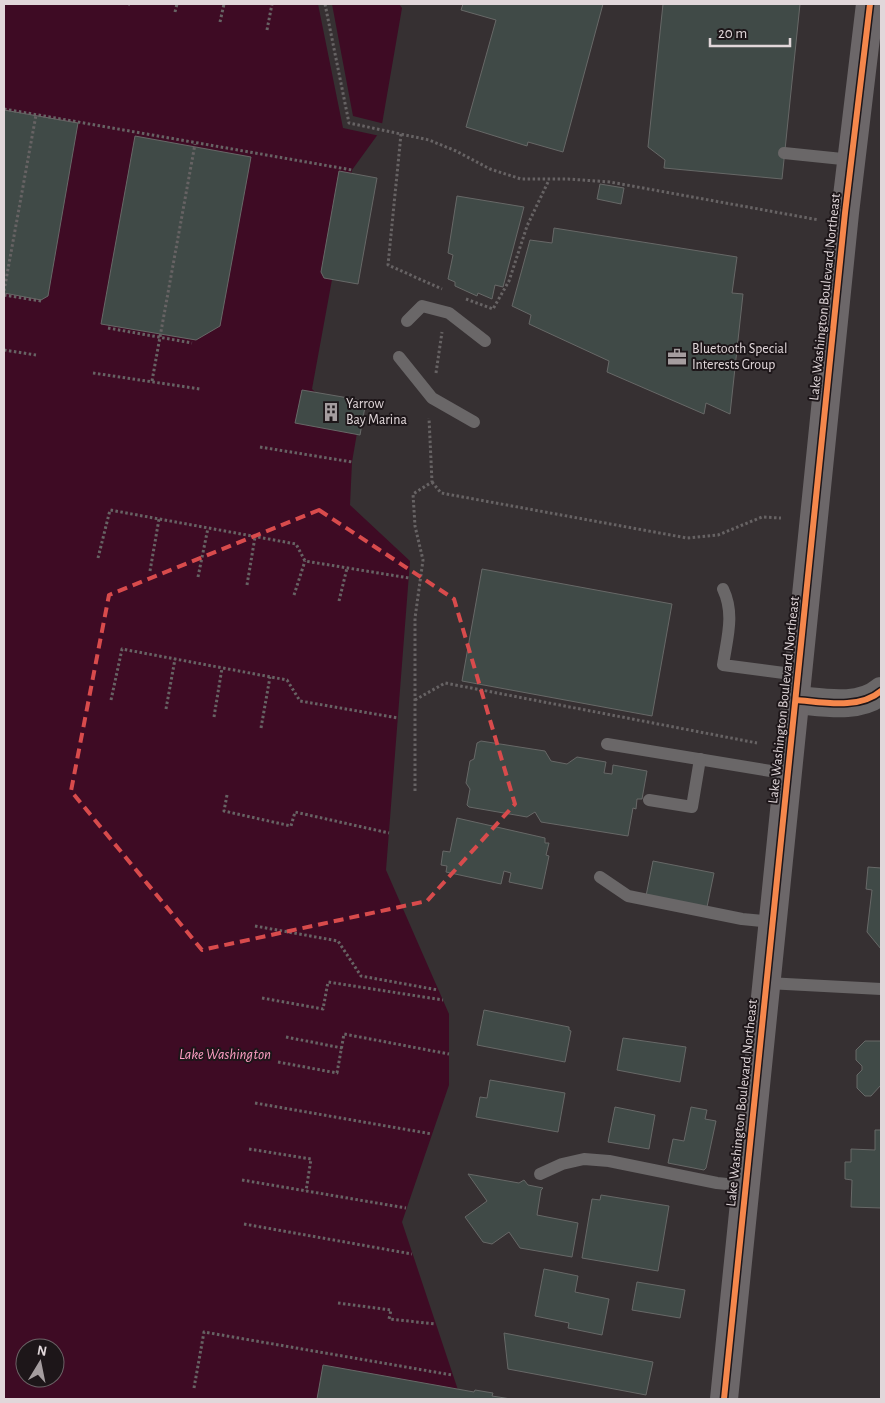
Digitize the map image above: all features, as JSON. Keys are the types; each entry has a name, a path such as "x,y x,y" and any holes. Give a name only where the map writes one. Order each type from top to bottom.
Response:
{"main road":[{"name":"Lake Washington Boulevard Northeast","path":"724,1399 852,160 870,4"}],"street":[{"path":"797,687 847,704 876,696 881,691"}],"lane":[{"path":"784,153 852,160"},
{"path":"407,321 422,306 449,313 485,342"},
{"path":"398,357 432,398 474,422"},
{"path":"723,589 729,602 730,621 723,665 797,687"},
{"path":"607,744 789,774"},
{"path":"649,800 692,807 700,759"},
{"path":"600,877 628,896 742,919 773,922"},
{"path":"767,983 881,989"},
{"path":"540,1174 562,1164 584,1159 609,1161 717,1183 746,1186"}],"path":[{"path":"175,12 176,4"},
{"path":"220,22 224,4"},
{"path":"267,30 272,4"},
{"path":"325,4 349,123 430,140 490,169 521,179 568,179 610,182 799,216"},
{"path":"4,109 352,170"},
{"path":"4,291 36,115"},
{"path":"401,134 388,265 456,296 493,309 509,281 527,226 549,180"},
{"path":"152,381 158,337 195,144"},
{"path":"4,295 41,301"},
{"path":"456,296 443,327 428,421 432,482 441,493 687,538 718,535 762,517 781,518"},
{"path":"108,328 192,343"},
{"path":"4,350 36,355"},
{"path":"93,373 200,389"},
{"path":"260,447 352,462"},
{"path":"415,791 415,618 423,560 415,526 413,494 432,482"},
{"path":"98,558 110,510 296,544 305,561 294,595"},
{"path":"150,570 160,519"},
{"path":"198,577 208,528"},
{"path":"247,585 255,537"},
{"path":"305,561 409,578"},
{"path":"340,601 347,568"},
{"path":"111,700 122,649 287,680 300,701 398,718"},
{"path":"166,709 175,659"},
{"path":"214,717 222,668"},
{"path":"261,728 270,677"},
{"path":"415,701 445,683 757,742"},
{"path":"227,795 224,811 292,826 295,812 388,833"},
{"path":"255,926 338,941 361,976 438,990"},
{"path":"262,998 323,1009 328,982 443,1000"},
{"path":"278,1062 337,1073 344,1034 449,1054"},
{"path":"286,1037 342,1048"},
{"path":"254,1103 432,1134"},
{"path":"249,1149 311,1159 306,1191"},
{"path":"242,1180 406,1208"},
{"path":"244,1224 412,1254"},
{"path":"338,1303 391,1310 389,1319 436,1324"},
{"path":"194,1388 204,1332 452,1375"}],"highlighted area":[{"path":"319,510 454,599 515,804 427,901 202,950 71,791 109,595"}],"water":[{"name":"Lake Washington","path":"4,4 399,4 402,8 381,130 352,170 312,389 357,433 352,462 350,505 410,561 386,870 449,1014 449,1085 402,1222 461,1399 4,1399"}],"pier":[{"path":"318,4 332,4 353,116 385,124 380,136 343,128"}],"building":[{"path":"463,4 603,4 563,152 528,142 527,146 466,127 496,20 461,10"},
{"path":"663,4 800,4 782,179 664,168 665,160 648,147"},
{"path":"4,110 78,123 48,296 41,300 4,293"},
{"path":"135,136 251,157 220,326 196,340 101,324"},
{"path":"339,171 377,178 358,284 324,278 321,272"},
{"path":"600,184 624,188 621,204 597,199"},
{"path":"457,196 524,207 503,287 495,285 492,299 478,293 477,296 455,286 455,282 448,279 453,255 448,253"},
{"path":"554,228 737,257 732,293 743,294 730,414 706,403 704,414 607,372 609,361 529,324 531,315 512,306 530,240 552,243"},
{"name":"Yarrow Bay Marina","path":"302,390 366,401 360,435 295,423"},
{"path":"482,569 672,604 652,716 462,681"},
{"path":"481,741 545,751 551,761 567,764 577,757 606,762 604,773 612,774 613,765 647,771 642,799 637,799 636,809 633,808 628,836 541,822 535,812 527,817 469,807 467,805 470,789 466,783 470,761 474,759 477,743"},
{"path":"457,818 545,838 545,843 549,843 546,855 549,856 542,889 509,882 511,873 504,871 501,884 446,872 447,866 441,865 443,851 450,852"},
{"path":"653,861 714,873 707,907 646,896"},
{"path":"868,867 881,868 881,949 867,932 872,890 866,889"},
{"path":"484,1010 569,1027 571,1031 565,1062 477,1045"},
{"path":"623,1038 686,1047 680,1082 617,1070"},
{"path":"865,1041 881,1041 881,1085 871,1096 865,1096 857,1088 857,1075 862,1070 862,1066 856,1060 856,1050"},
{"path":"490,1080 565,1093 558,1132 476,1117 480,1097 487,1098"},
{"path":"615,1107 655,1115 649,1149 608,1142"},
{"path":"691,1107 707,1110 705,1119 716,1121 704,1170 668,1163 673,1139 684,1141"},
{"path":"875,1130 881,1130 881,1208 851,1207 852,1180 845,1179 845,1162 851,1162 851,1149 875,1150"},
{"path":"468,1174 519,1183 524,1180 528,1185 543,1188 541,1190 537,1215 578,1223 572,1257 520,1248 509,1232 492,1244 483,1242 465,1217 487,1201"},
{"path":"601,1195 669,1206 658,1271 582,1258 592,1199 600,1200"},
{"path":"544,1269 578,1276 575,1292 609,1299 602,1335 568,1328 569,1323 535,1316"},
{"path":"637,1282 685,1290 680,1318 632,1310"},
{"path":"504,1333 653,1362 646,1395 508,1369"},
{"path":"323,1365 474,1392 475,1390 493,1393 492,1396 511,1399 317,1399"}],"cycle path":[{"path":"724,1399 845,213 870,4"},
{"path":"796,700 851,703 862,701 881,691"}],"place":[{"name":"Bluetooth Special Interests Group","path":"677,357"},
{"name":"Yarrow Bay Marina","path":"331,412"}]}
